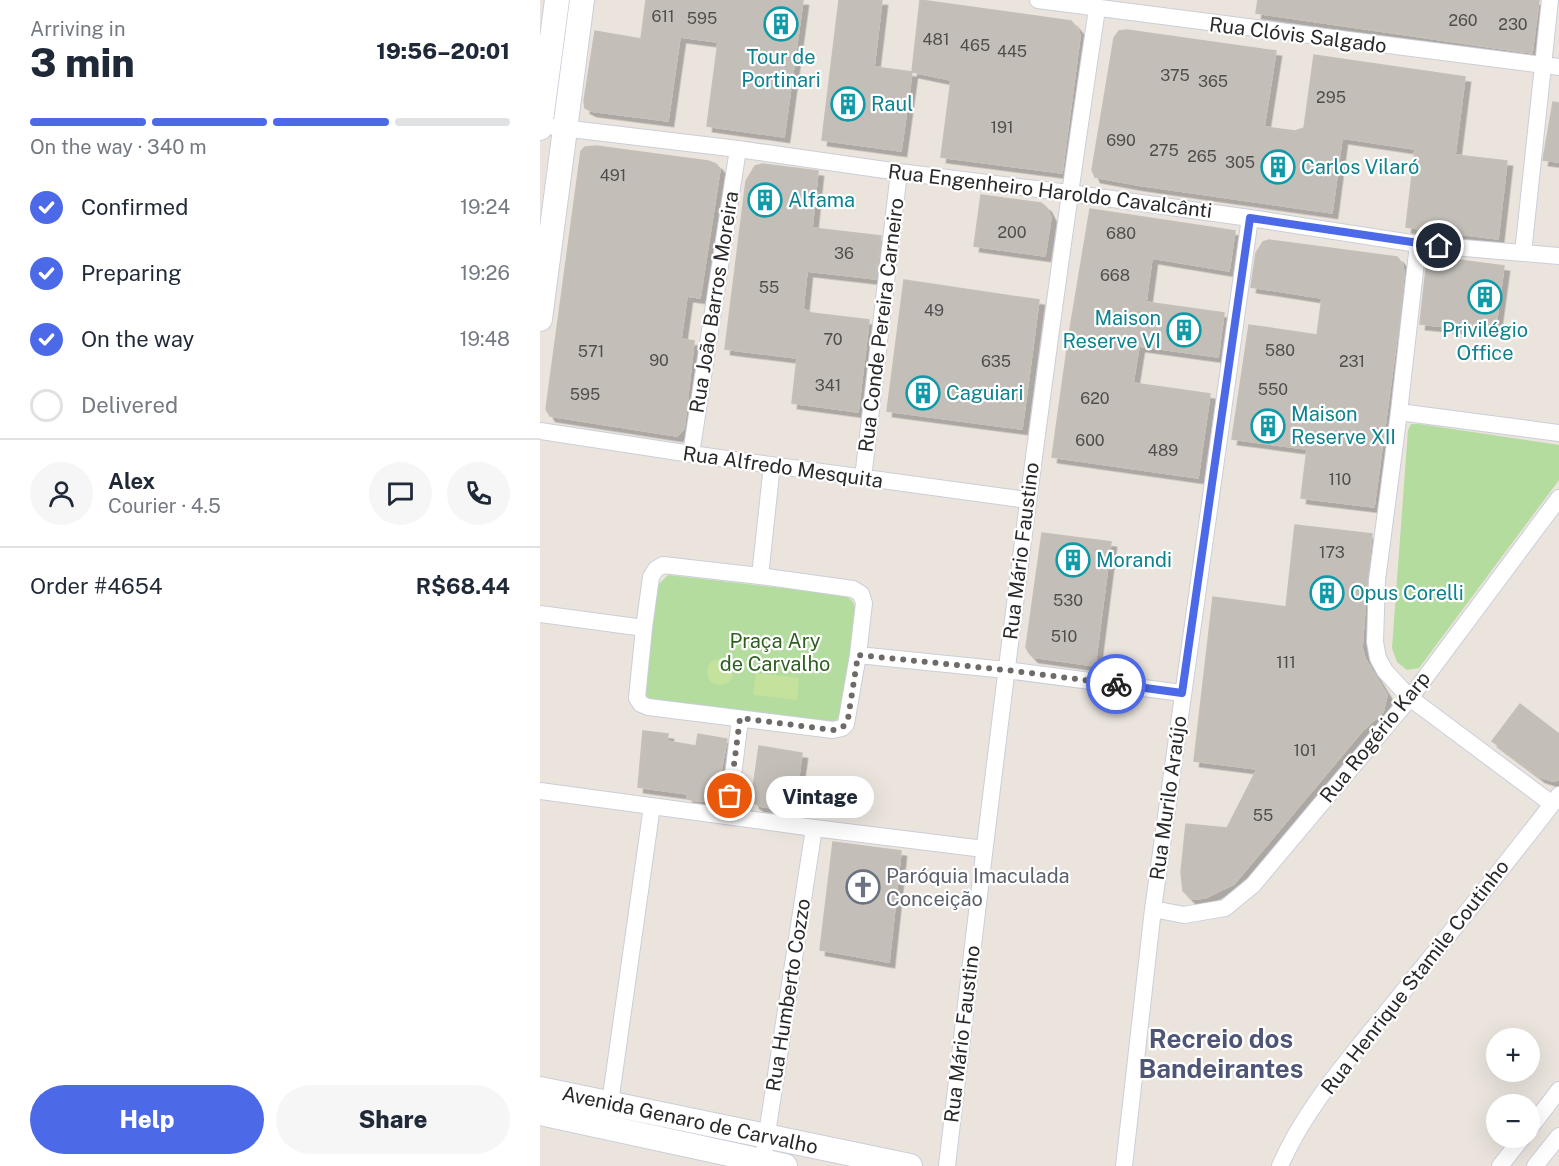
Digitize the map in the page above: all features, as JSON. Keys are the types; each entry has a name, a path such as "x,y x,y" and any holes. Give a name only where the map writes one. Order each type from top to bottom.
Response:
{"street":[{"path":"540,126 542,96 557,0"},
{"path":"540,319 582,0"},
{"name":"Rua Clóvis Salgado","path":"1038,0 1551,67"},
{"path":"1523,253 1551,67 1550,0"},
{"name":"Rua Mário Faustino","path":"947,1166 1027,500 1097,9"},
{"path":"542,96 569,99"},
{"name":"Rua Engenheiro Haroldo Cavalcânti","path":"540,126 738,149 1069,193 1418,244 1559,256"},
{"name":"Rua João Barros Moreira","path":"691,454 738,149"},
{"name":"Rua Conde Pereira Carneiro","path":"863,478 899,172"},
{"name":"Rua Murilo Araújo","path":"1124,1166 1153,909 1250,218"},
{"path":"1418,244 1377,580 1375,642 1378,658 1385,671 1410,698 1555,800"},
{"path":"1399,412 1559,433"},
{"name":"Rua Alfredo Mesquita","path":"540,431 1027,500"},
{"path":"760,576 772,465"},
{"name":"Rua Rogério Karp","path":"1153,909 1184,915 1225,908 1246,891 1410,698 1559,498"},
{"path":"663,565 760,576 853,589 861,594 864,603 858,655 846,724 842,728 833,730 648,707 640,704 637,698 644,628 651,577 656,569 663,565"},
{"path":"540,614 644,628"},
{"path":"858,655 1006,670 1182,693"},
{"path":"728,816 740,718"},
{"path":"540,791 984,849"},
{"name":"Rua Henrique Stamile Coutinho","path":"1280,1166 1302,1124 1347,1062 1555,800"},
{"path":"610,1103 652,806"},
{"name":"Rua Humberto Cozzo","path":"770,1164 767,1136 814,828"},
{"name":"Avenida Genaro de Carvalho","path":"540,1089 910,1166"},
{"path":"1540,1115 1559,1090"},
{"name":"Avenida Genaro de Carvalho","path":"540,1113 770,1164"},
{"path":"1535,1166 1559,1136"},
{"path":"1500,1166 1514,1148"}],"green space":[{"path":"1411,424 1559,445 1559,480 1419,668 1407,670 1397,662 1392,648 1408,430"},
{"name":"Praça Ary de Carvalho","path":"668,575 844,595 851,600 855,612 853,640 842,712 837,720 831,724 655,702 647,697 644,690 658,585"},
{"path":"720,659 729,663 733,672 729,681 720,685 711,681 707,672 711,663"},
{"path":"756,673 799,678 797,700 753,695"}],"building":[{"path":"646,0 803,0 784,137 707,126 718,42 680,37 668,121 591,111 585,108 584,101 595,31 641,39"},
{"path":"839,0 882,0 874,67 912,72 901,151 822,140"},
{"path":"920,0 1071,21 1078,29 1080,36 1062,173 941,157 951,80 912,72"},
{"path":"1258,0 1539,0 1532,53 1256,13"},
{"path":"1127,30 1276,51 1264,127 1295,131 1304,128 1314,55 1465,77 1455,155 1507,161 1498,239 1406,227 1415,149 1342,138 1332,213 1095,177 1092,170 1114,38 1119,31"},
{"path":"1553,102 1559,103 1559,162 1543,160"},
{"path":"596,146 708,161 716,164 720,169 700,298 687,296 681,339 694,341 684,429 677,436 550,416 546,409 581,151 585,147"},
{"path":"762,164 818,171 812,228 881,236 876,279 807,271 803,309 812,313 869,320 858,412 792,403 797,358 725,349 746,181 755,166"},
{"path":"981,195 1041,203 1046,207 1051,217 1045,256 974,246"},
{"path":"1090,209 1235,231 1229,271 1152,258 1146,302 1224,313 1218,357 1139,346 1133,383 1210,394 1198,478 1052,457"},
{"path":"1269,240 1397,257 1402,263 1404,273 1399,322 1374,507 1301,498 1307,449 1232,439 1249,325 1317,335 1322,298 1251,287 1256,253 1263,242"},
{"path":"1436,257 1504,266 1495,332 1420,324 1426,269"},
{"path":"904,280 1039,300 1022,429 887,411"},
{"path":"1295,525 1372,534 1362,648 1365,659 1387,695 1383,712 1362,731 1234,884 1205,898 1191,899 1183,891 1181,872 1186,824 1227,828 1257,769 1194,761 1213,597 1286,607"},
{"path":"1042,533 1111,542 1095,666 1033,657 1026,647"},
{"path":"1520,704 1559,734 1559,780 1552,781 1540,777 1492,741"},
{"path":"643,731 668,734 667,741 696,746 698,734 727,739 717,793 704,801 697,801 687,799 688,794 638,787"},
{"path":"759,746 802,753 794,811 759,806 754,803 752,795"},
{"name":"Paróquia Imaculada Conceição","path":"833,842 901,851 889,962 820,950"}],"way so far":[{"path":"730,796 740,718 833,730 842,728 848,719 858,655 1116,684"}],"place":[{"name":"Tour de Portinari","path":"781,24"},
{"name":"Raul","path":"848,104"},
{"name":"Carlos Vilaró","path":"1278,167"},
{"name":"Alfama","path":"765,200"},
{"name":"Privilégio Office","path":"1485,297"},
{"name":"Maison Reserve VI","path":"1184,330"},
{"name":"Caguiari","path":"923,393"},
{"name":"Maison Reserve XII","path":"1268,426"},
{"name":"Morandi","path":"1073,560"},
{"name":"Opus Corelli","path":"1327,593"},
{"name":"Vintage","path":"730,796"},
{"name":"Paróquia Imaculada Conceição","path":"863,887"}],"district":[{"name":"Recreio dos Bandeirantes","path":"1221,1053"}],"route":[{"path":"1116,684 1182,693 1250,218 1439,246"}]}
